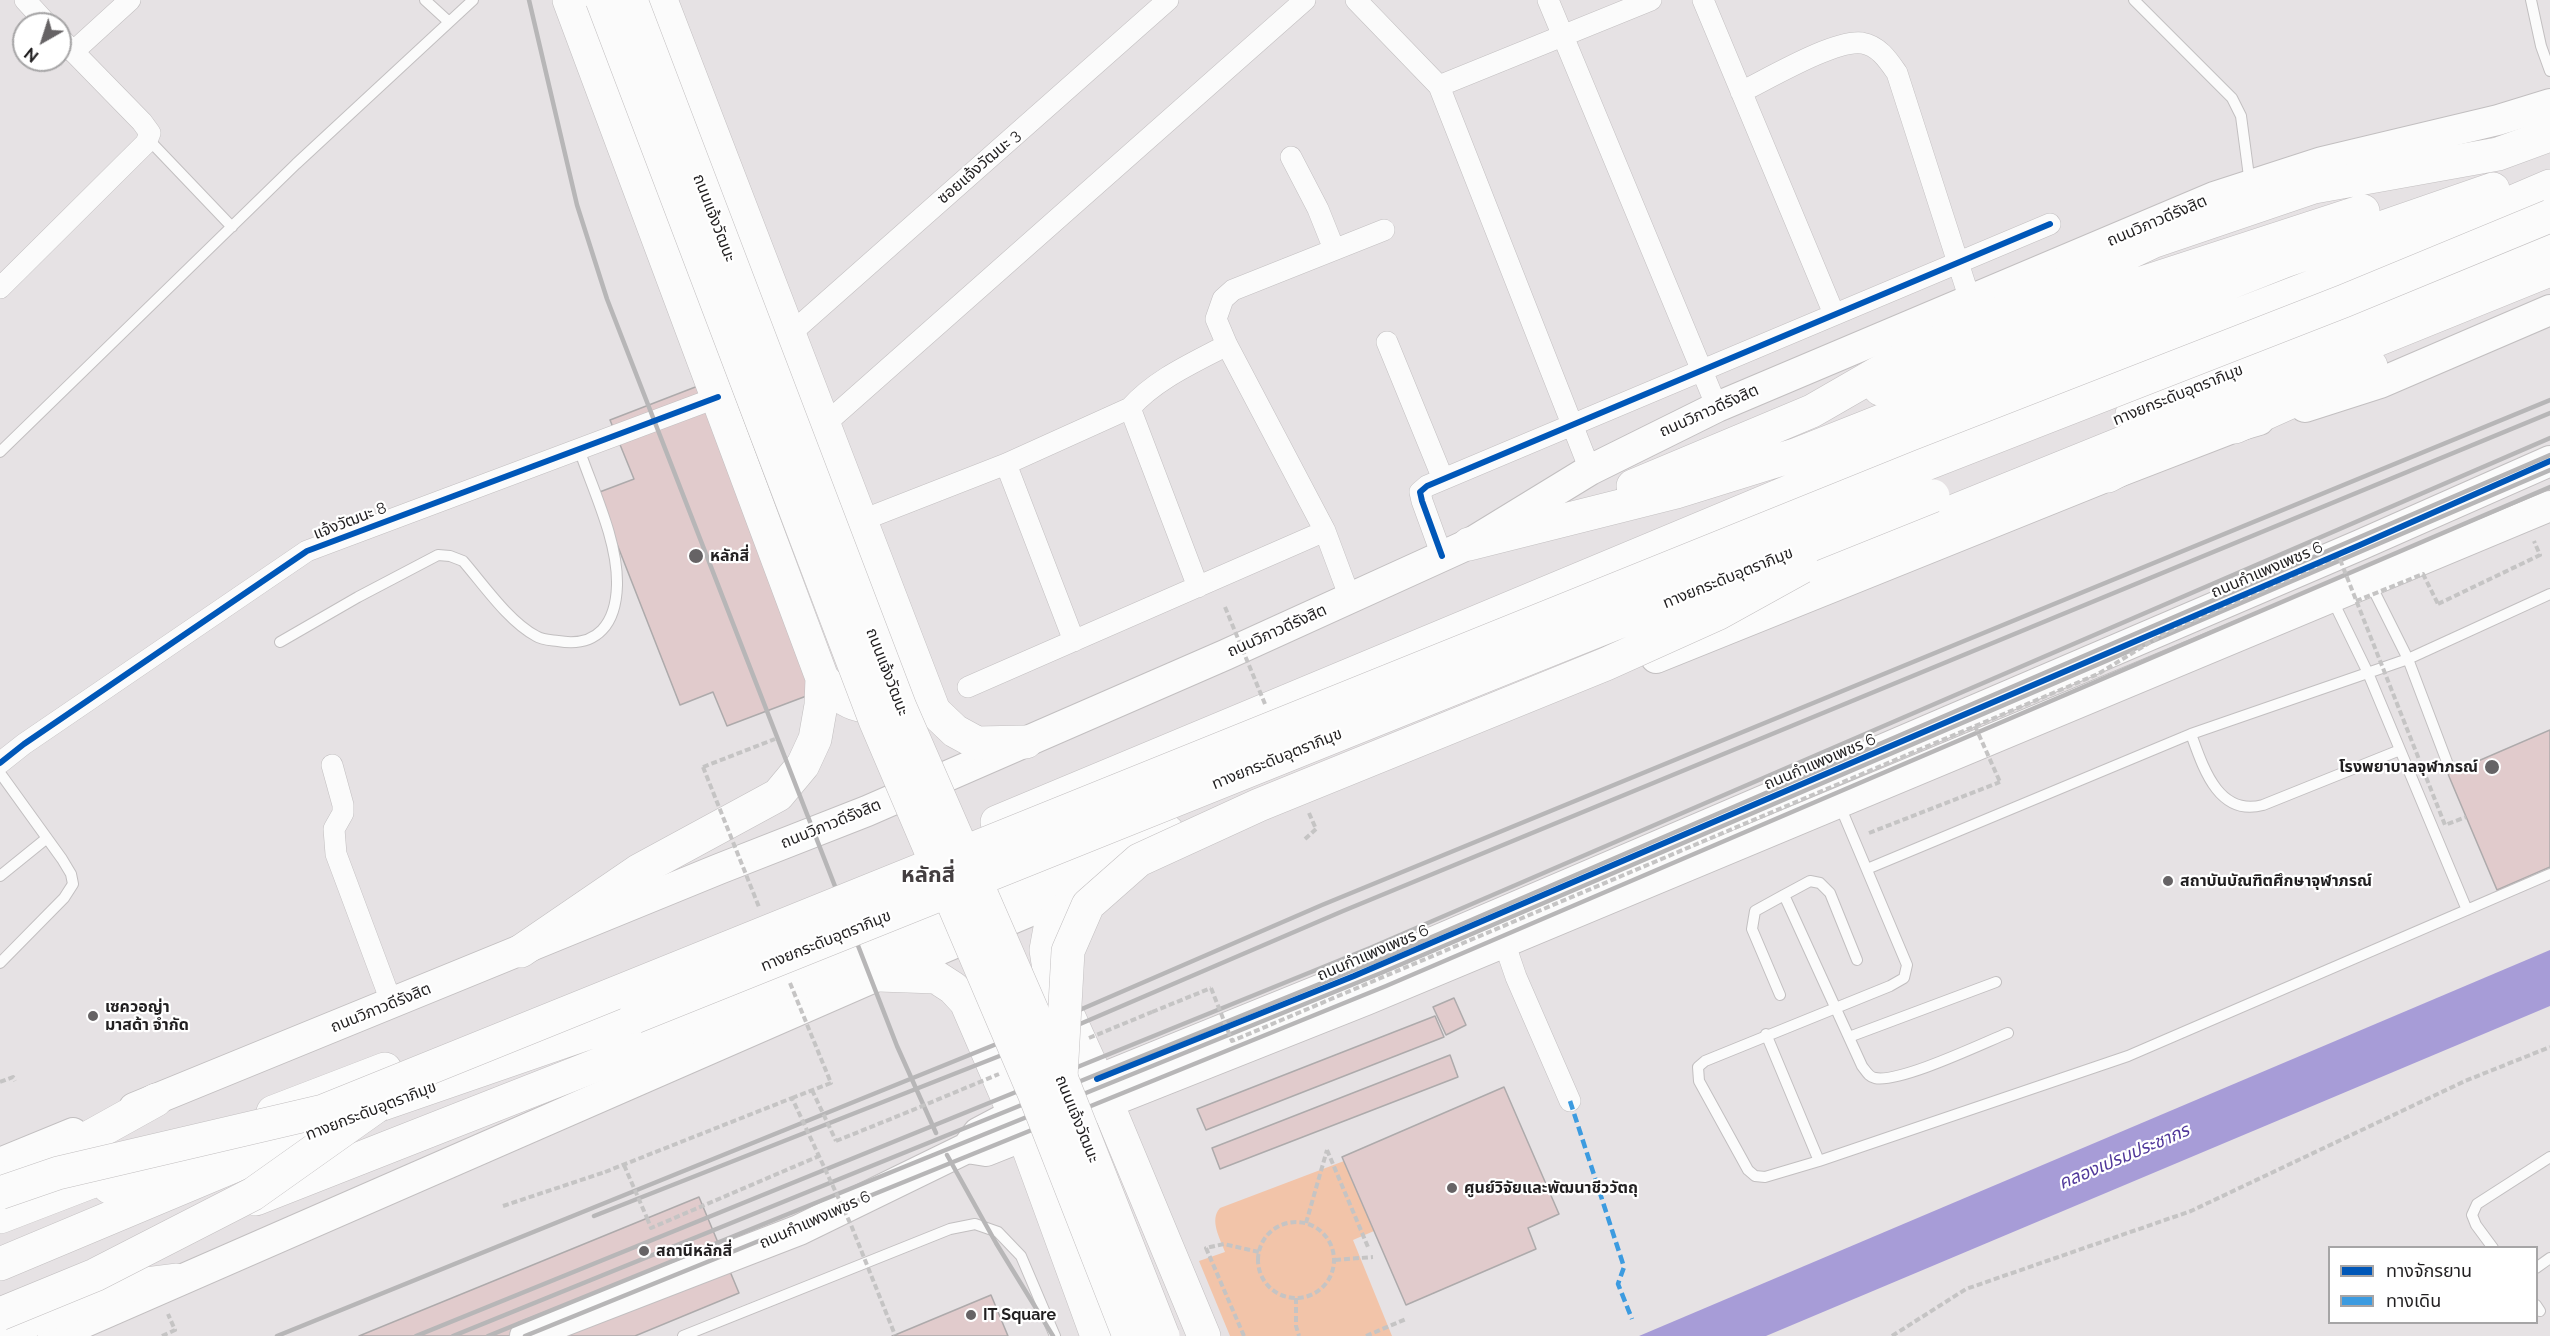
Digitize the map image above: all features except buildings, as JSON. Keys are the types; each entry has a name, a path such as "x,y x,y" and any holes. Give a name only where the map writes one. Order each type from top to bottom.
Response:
{"main road":[{"path":"569,0 822,678 836,695 850,704 876,705 891,698 906,684 914,661"},
{"name":"ถนนแจ้งวัฒนะ","path":"602,0 875,720 1034,1093 1129,1336"},
{"name":"ถนนแจ้งวัฒนะ","path":"631,0 900,707 1060,1077 1163,1336"},
{"name":"ถนนแจ้งวัฒนะ","path":"661,0 934,711 955,731 977,743 1026,742"},
{"name":"ถนนวิภาวดีรังสิต","path":"0,1163 867,811 1026,742 1455,550 1590,470 1717,407 2214,197 2322,162 2487,123 2550,104"},
{"path":"1563,519 1625,489 1812,411 1904,358 2152,242 2314,187 2498,154 2550,135"},
{"path":"1455,550 1563,519 1676,492 1796,455 2285,261 2495,188 2550,174"},
{"path":"0,1217 609,983 1908,442 2337,277 2550,186"},
{"name":"ทางยกระดับอุตราภิมุข","path":"0,1225 323,1111 1921,466 2344,301 2550,216"},
{"name":"ทางยกระดับอุตราภิมุข","path":"0,1264 377,1106 635,1017 1933,496 2550,245"},
{"path":"0,1300 635,1050 1947,513 2550,270"},
{"path":"53,1336 176,1280 879,975 1069,895 2108,476 2235,427 2550,284"},
{"path":"2235,427 2369,387 2550,310"},
{"path":"2108,476 2303,370"},
{"name":"ถนนกำแพงเพชร 6","path":"1102,1091 1354,976 2550,461"},
{"path":"1060,1077 1068,951 1088,905 1138,860 1259,805 1606,664 1717,614 1933,496"},
{"name":"ถนนกำแพงเพชร 6","path":"525,1336 799,1230 967,1148 986,1150 1019,1125 1102,1091 1504,942 2159,669 2352,592 2550,506"},
{"path":"2145,637 2159,669"},
{"path":"521,951 638,871 778,795 803,765 815,738 822,678"},
{"name":"ถนนแจ้งวัฒนะ","path":"1069,895 1050,928 1046,950 1052,988 1068,1015 1102,1091 1204,1336"},
{"path":"879,975 936,977 953,988 966,1002 1019,1125 1097,1336"},
{"path":"0,1187 156,1100"},
{"path":"0,1316 95,1275 253,1194 377,1106"},
{"path":"0,1193 58,1173 323,1111"},
{"path":"1053,1216 1054,1189 1068,1172 1081,1164 1107,1161 1122,1167 1140,1179"},
{"path":"0,1332 67,1305 121,1287 176,1280"},
{"path":"0,1316 67,1305"}],"street":[{"path":"25,0 36,12"},
{"path":"72,41 130,0"},
{"name":"ซอยแจ้งวัฒนะ 3","path":"789,335 1168,0"},
{"path":"824,425 1305,0"},
{"path":"1356,0 1440,86 1590,470"},
{"path":"1548,0 1717,407"},
{"path":"1440,86 1651,0"},
{"path":"1703,0 1834,314"},
{"path":"1741,92 1835,46 1862,43 1881,52 1897,73 1970,300"},
{"path":"0,288 148,139 150,133 72,51"},
{"path":"1292,157 1318,209 1334,249"},
{"path":"1455,550 1420,492 1443,479 2050,224"},
{"path":"1350,598 1325,531 1227,345 1216,319 1223,299 1233,290 1384,230"},
{"path":"1387,342 1443,479"},
{"path":"861,521 1006,464 1130,408 1158,383 1227,345"},
{"name":"แจ้งวัฒนะ 8","path":"0,763 24,744 307,551 718,397"},
{"path":"1130,408 1198,587"},
{"path":"1006,464 1074,641"},
{"path":"968,687 1325,531"},
{"path":"332,765 343,805 343,813 333,829 336,854 392,1004"},
{"path":"1504,942 1516,977 1570,1101"}],"lane":[{"path":"425,0 449,22"},
{"path":"0,452 232,227 473,0"},
{"path":"2134,0 2232,98 2241,116 2251,185"},
{"path":"2531,0 2541,46 2550,70"},
{"path":"148,139 232,227"},
{"path":"280,642 438,555 450,556 463,561 519,624 537,637 573,644 588,640 603,631 612,611 617,585 613,549 579,449"},
{"path":"2352,592 2408,659 2446,762"},
{"path":"2352,592 2368,673 2467,910"},
{"path":"1867,869 2191,734 2408,659 2550,594"},
{"path":"2191,734 2212,784 2219,794 2244,807 2263,805 2400,750"},
{"path":"0,773 47,838 70,874 73,884 64,898 0,963"},
{"path":"1839,803 1908,965 1904,978 1836,1008 1705,1060 1698,1067 1699,1081 1748,1170 1755,1176 1765,1177 1819,1161 2128,1056 2550,874"},
{"path":"0,876 47,838"},
{"path":"1780,995 1752,929 1752,921 1755,911 1810,882 1820,883 1830,893 1857,960"},
{"path":"1785,895 1862,1066 1870,1076 1877,1079 1899,1077 2008,1033"},
{"path":"1849,1037 1996,982"},
{"path":"1766,1034 1819,1161"},
{"path":"2492,1246 2476,1225 2472,1215 2477,1204 2550,1157"},
{"path":"683,1336 950,1229 975,1224 998,1233 1021,1256 1055,1336"}],"path":[{"path":"2352,592 2424,574 2438,604 2540,555"},
{"path":"1152,1012 1211,988 1232,1041 2098,674 2167,632 2339,557 2445,825 2466,817"},
{"path":"1217,599 1225,607"},
{"path":"1854,839 2000,782 1975,726"},
{"path":"703,767 775,739"},
{"path":"1305,839 1316,829"},
{"path":"1892,1336 1966,1289 2191,1211 2465,1081 2550,1047"},
{"path":"0,1082 13,1077 15,1081"},
{"path":"812,1090 836,1141 903,1114"},
{"path":"503,1206 624,1165 792,1098 851,1225 895,1335"},
{"path":"1306,1223 1327,1150 1368,1247"},
{"path":"624,1165 651,1228 819,1156"},
{"path":"1293,1222 1306,1223 1317,1228 1326,1236 1333,1248 1335,1260 1333,1273 1317,1293 1305,1298 1296,1299 1279,1295 1269,1287 1260,1271 1258,1252 1263,1241 1281,1225 1293,1222"},
{"path":"1245,1336 1206,1248 1224,1244 1258,1252"},
{"path":"1335,1260 1373,1257"},
{"path":"1296,1299 1296,1326 1299,1336"},
{"path":"1366,1336 1406,1318"},
{"path":"162,1336 175,1330"}],"shaded area":[{"path":"1344,1161 1374,1231 1353,1240 1392,1336 1230,1336 1199,1261 1225,1252 1215,1224 1220,1208"}],"water":[{"name":"คลองเปรมประชากร","path":"2550,950 2550,1006 1766,1336 1639,1336"}],"railway":[{"path":"529,0 577,205 607,299 897,1046 936,1133"},
{"path":"277,1336 1068,1015 1322,905 2550,400"},
{"path":"594,1216 1073,1027 1343,911 2550,413"},
{"path":"416,1336 1370,948 2550,438"},
{"path":"453,1336 1376,961 2550,455"},
{"path":"488,1336 1381,973 2550,470"},
{"path":"525,1336 1386,986 2550,487"},
{"path":"947,1155 996,1243 1053,1336"}],"marked path":[{"path":"1570,1101 1624,1267 1618,1284 1632,1319"}],"cycle path":[{"path":"1442,556 1420,492 1427,486 2050,224"},
{"path":"0,763 24,744 307,551 718,397"},
{"path":"1097,1079 1354,976 2360,545 2550,461"}],"place":[{"name":"หลักสี่","path":"696,556"},
{"name":"โรงพยาบาลจุฬาภรณ์","path":"2492,767"},
{"name":"สถาบันบัณฑิตศึกษาจุฬาภรณ์","path":"2168,881"},
{"name":"เซควอญ่า มาสด้า จำกัด","path":"93,1016"},
{"name":"ศูนย์วิจัยและพัฒนาชีววัตถุ","path":"1452,1188"},
{"name":"สถานีหลักสี่","path":"644,1251"},
{"name":"IT Square","path":"971,1315"}],"district":[{"name":"หลักสี่","path":"928,875"}]}
